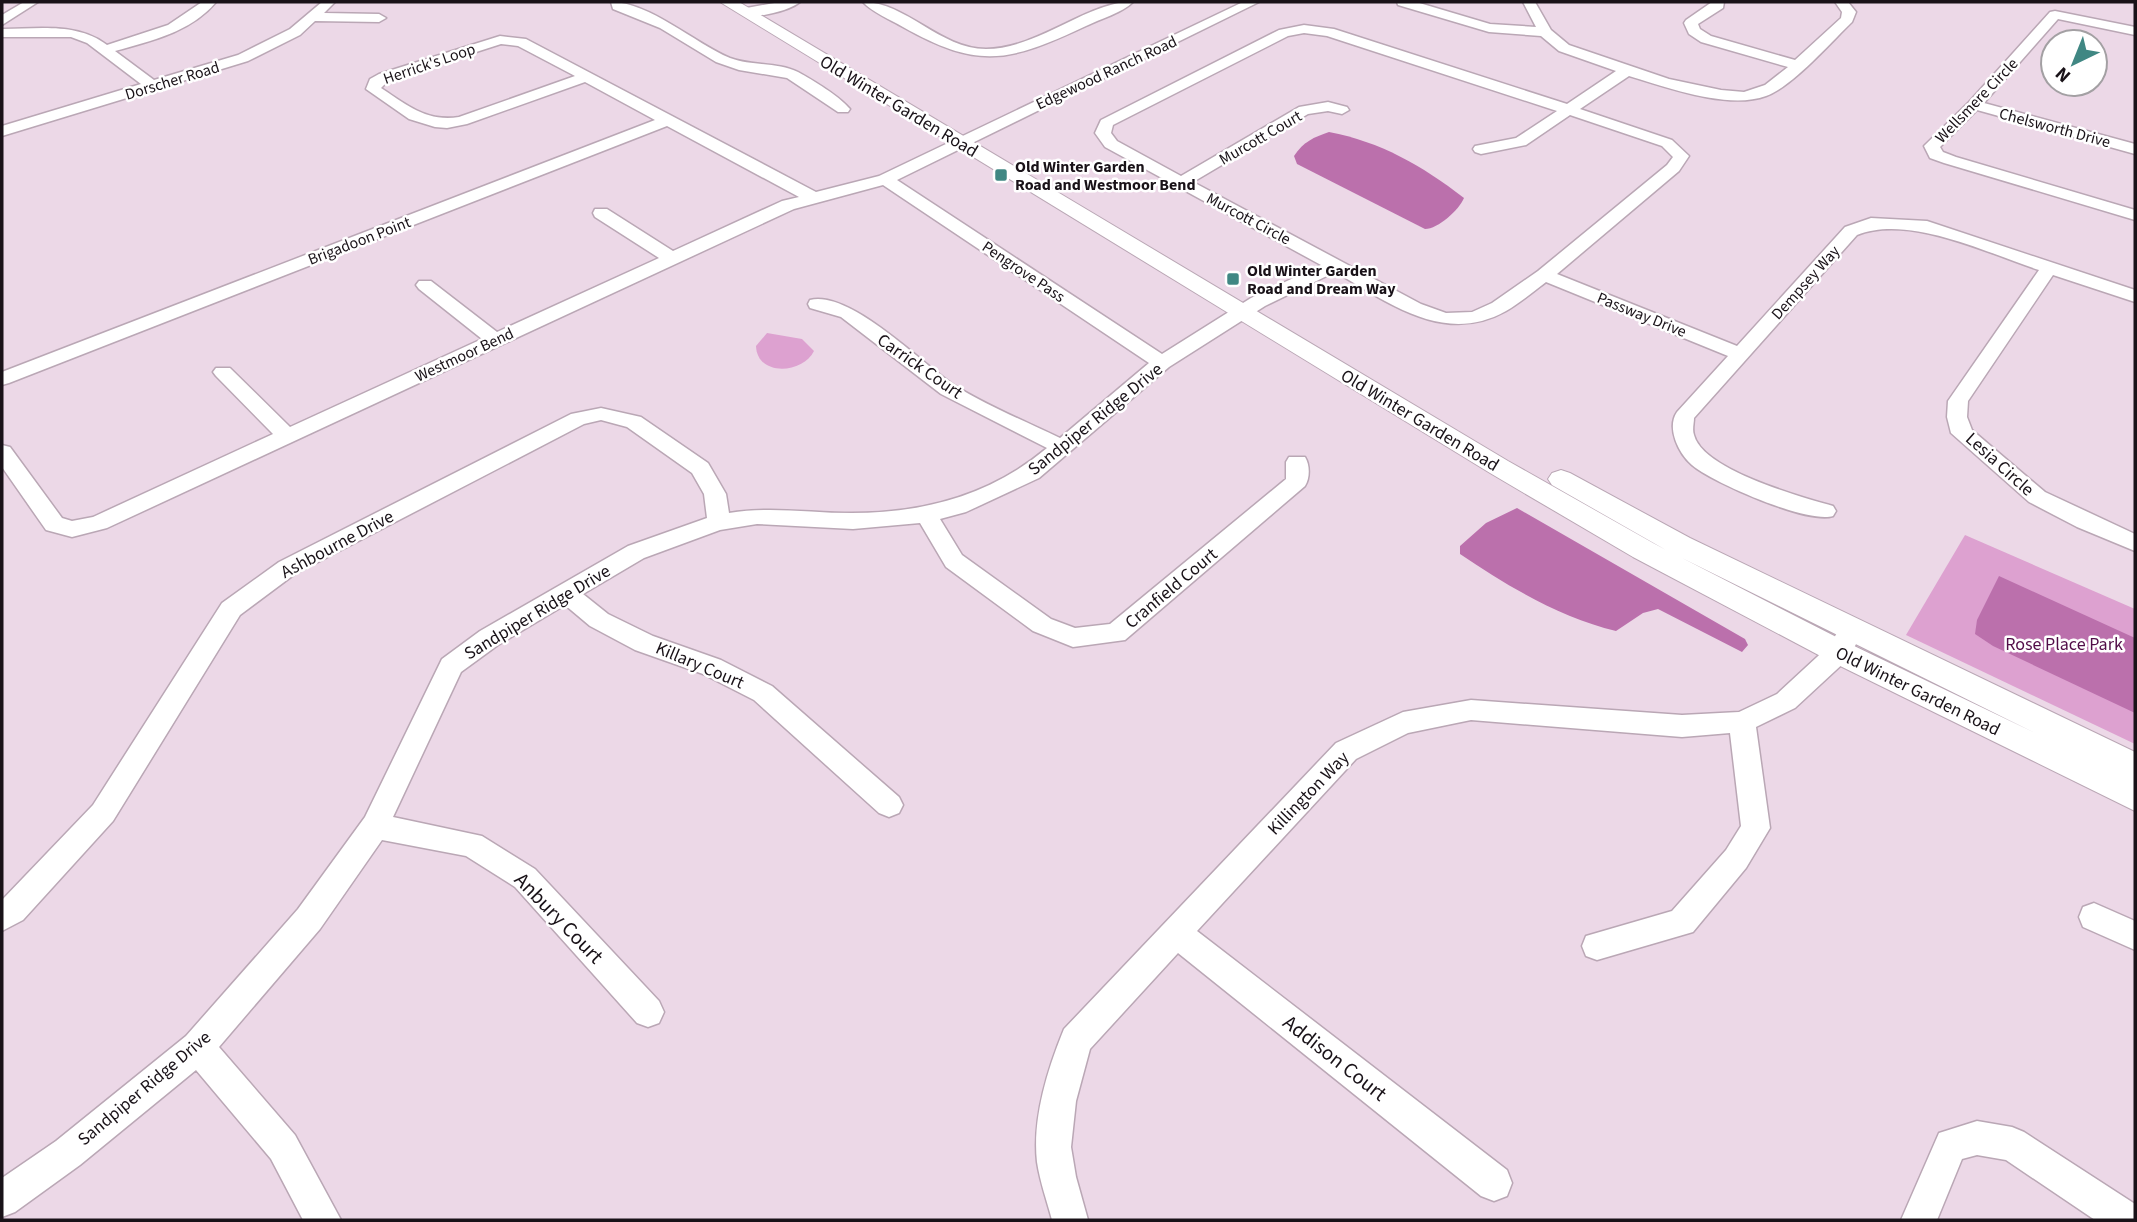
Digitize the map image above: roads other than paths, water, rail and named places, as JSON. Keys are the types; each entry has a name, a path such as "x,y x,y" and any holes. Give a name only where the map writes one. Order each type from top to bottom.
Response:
{"main road":[{"name":"Old Winter Garden Road","path":"728,2 759,7 966,138 1250,307 1499,467 1631,543 1845,641 2135,768"},
{"name":"Old Winter Garden Road","path":"1845,641 2135,797"}],"street":[{"path":"2,21 16,9 32,2"},
{"path":"104,50 170,31 189,21 210,2"},
{"name":"Dorscher Road","path":"2,131 226,64 262,50 316,17 329,2"},
{"path":"617,2 618,6 665,25 721,59 739,66 791,74 843,109"},
{"path":"759,7 794,2"},
{"path":"869,2 952,46 971,52 996,54 1018,49 1127,2"},
{"name":"Edgewood Ranch Road","path":"966,138 1253,2"},
{"path":"1403,2 1489,28 1545,32"},
{"path":"1529,2 1545,32 1564,48 1716,95 1742,97 1763,93 1847,19 1849,12 1841,2"},
{"path":"1718,2 1718,5 1691,23 1694,31 1706,39 1797,65"},
{"name":"Wellsmere Circle","path":"2135,31 2055,15 1974,105 1932,146 1936,155 2135,215"},
{"path":"316,17 379,18"},
{"name":"Murcott Circle","path":"1304,29 1329,32 1570,110 1667,143 1681,156 1673,168 1544,275 1499,307 1475,317 1444,319 1414,308 1182,182 1111,144 1103,133 1106,122 1284,33 1304,29"},
{"path":"2,33 73,33 92,40 152,86"},
{"name":"Herrick's Loop","path":"586,77 462,121 441,125 426,123 373,89 375,82 384,77 500,40 521,42 812,197"},
{"path":"1481,149 1521,142 1629,69"},
{"name":"Chelsworth Drive","path":"1974,105 2135,149"},
{"name":"Murcott Court","path":"1182,182 1304,110 1328,106 1342,110"},
{"name":"Brigadoon Point","path":"2,379 668,120"},
{"name":"Westmoor Bend","path":"2,452 54,524 72,529 99,523 672,258 812,197 885,179 966,138"},
{"name":"Pengrove Pass","path":"885,179 1162,363"},
{"path":"601,213 672,258"},
{"name":"Dempsey Way","path":"1825,511 1796,505 1699,460 1683,435 1684,417 1851,231 1871,223 1921,225 2135,296"},
{"name":"Sandpiper Ridge Drive","path":"2,1199 68,1153 198,1047 309,919 375,827 451,666 489,638 636,552 682,533 719,522 757,516 853,521 926,515 958,507 1001,489 1031,473 1162,363 1250,307 1336,265"},
{"name":"Lesia Circle","path":"2049,268 1958,401 1956,417 1962,433 2037,498 2135,543"},
{"name":"Passway Drive","path":"1544,275 1741,354"},
{"path":"425,285 495,339"},
{"name":"Carrick Court","path":"817,304 848,313 948,390 1061,447"},
{"path":"223,372 287,436"},
{"name":"Ashbourne Drive","path":"2,917 12,910 103,813 232,609 287,568 578,419 601,414 634,422 700,468 715,494 719,522"},
{"name":"Cranfield Court","path":"926,515 954,561 1042,625 1073,638 1116,633 1297,481 1297,462"},
{"name":"Killary Court","path":"566,593 599,620 644,643 712,667 763,693 889,805"},
{"name":"Killington Way","path":"1070,1220 1055,1162 1054,1134 1059,1101 1076,1040 1346,751 1403,723 1471,709 1682,726 1742,722 1786,701 1845,641"},
{"path":"1597,946 1682,922 1736,859 1756,828 1742,722"},
{"name":"Anbury Court","path":"375,827 472,845 525,878 648,1012"},
{"path":"2094,917 2135,936"},
{"name":"Addison Court","path":"1176,933 1494,1183"},
{"path":"198,1047 283,1147 323,1220"},
{"path":"1919,1220 1951,1145 1977,1138 2011,1144 2127,1220"}],"place":[{"name":"Old Winter Garden Road and Westmoor Bend","path":"1001,175"},
{"name":"Old Winter Garden Road and Dream Way","path":"1233,279"}],"park label":[{"name":"Rose Place Park","path":"2064,644"}]}
